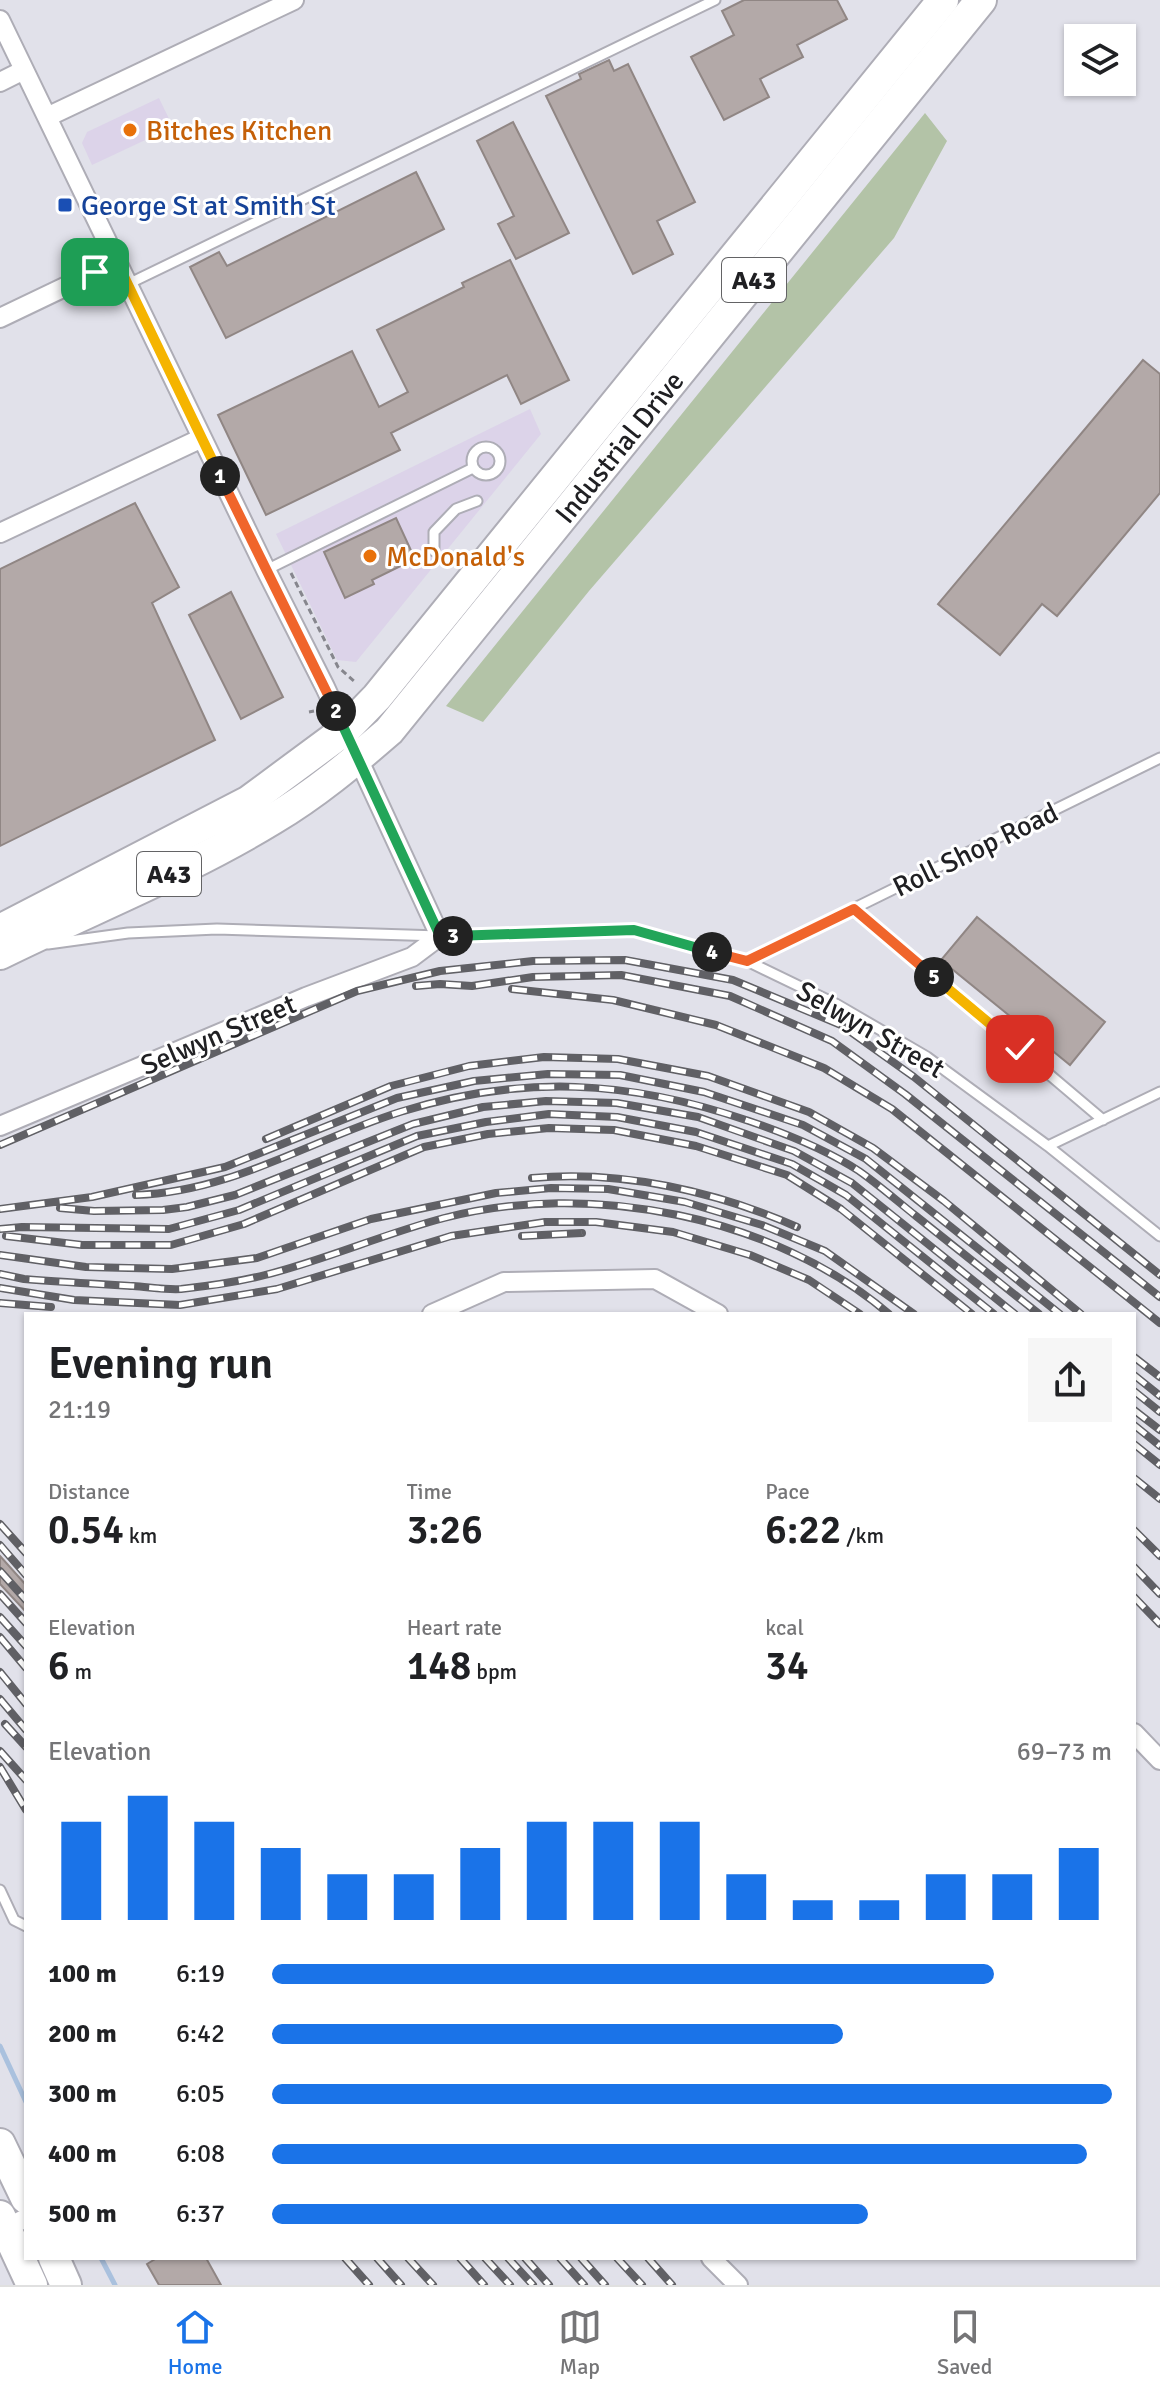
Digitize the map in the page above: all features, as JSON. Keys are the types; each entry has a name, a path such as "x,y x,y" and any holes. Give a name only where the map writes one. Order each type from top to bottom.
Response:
{"highway":[{"name":"Industrial Drive","path":"3,944 249,801 345,730 377,697 943,0"},
{"name":"Industrial Drive","path":"3,944 195,861 273,819 358,759 395,724 981,0"},
{"path":"0,2144 24,2194"},
{"path":"11,2220 32,2285"},
{"path":"55,2260 66,2285"}],"street":[{"path":"47,117 294,0"},
{"path":"0,20 345,730 440,936"},
{"path":"0,82 24,70"},
{"path":"0,318 117,262"},
{"path":"0,533 202,438"},
{"name":"Selwyn Street","path":"0,1126 306,997 412,957 440,936"},
{"path":"436,1312 504,1282 655,1279 714,1312"},
{"path":"1136,1735 1160,1760"},
{"path":"713,2260 738,2285"}],"lane":[{"path":"127,284 715,0"},
{"path":"266,570 473,468"},
{"path":"434,551 434,532 456,509 477,501"},
{"name":"Roll Shop Road","path":"747,961 1160,758"},
{"path":"854,909 1103,1120"},
{"path":"3,944 217,929 440,936"},
{"name":"Selwyn Street","path":"440,936 634,930 747,961 836,1004 927,1057 1048,1146 1160,1236"},
{"path":"1048,1146 1160,1092"},
{"path":"0,1890 14,1920 24,1925"}],"path":[{"path":"289,570 343,676 354,681"}],"shaded area":[{"name":"Bitches Kitchen","path":"159,98 173,127 92,165 82,143 87,132"},
{"path":"530,409 541,434 356,662 337,660 276,534"}],"green space":[{"path":"925,113 947,141 894,238 589,591 483,722 446,706"}],"building":[{"path":"744,0 837,0 847,19 797,45 803,57 760,79 769,97 724,120 691,57 734,35 722,11"},
{"path":"609,60 614,71 628,64 695,202 657,221 673,254 633,274 546,96 581,79 579,74"},
{"path":"513,122 569,233 516,259 498,224 514,216 477,141"},
{"path":"416,172 444,229 226,338 190,267 219,252 227,266"},
{"path":"510,260 569,380 521,404 507,375 391,433 400,450 266,515 218,415 352,351 379,407 408,392 377,330 464,287 462,283"},
{"path":"1143,360 1160,374 1160,493 1057,616 1042,604 1000,655 938,604"},
{"path":"135,503 179,587 152,603 215,740 0,846 0,569"},
{"name":"McDonald's","path":"396,518 415,559 372,580 374,584 345,598 324,552"},
{"path":"231,592 283,697 241,719 189,615"},
{"path":"977,917 1105,1022 1070,1065 941,960"},
{"path":"0,1556 24,1583 24,1610 0,1584"},
{"path":"154,2260 207,2260 221,2285 159,2285 147,2264"}],"waterway":[{"path":"0,2046 24,2098"},
{"path":"102,2260 115,2285"}],"railway":[{"path":"0,1145 357,991 440,971 533,961 625,960 733,980 841,1025 914,1077 1160,1275"},
{"path":"416,986 472,986 533,977 621,975 730,996 832,1041 905,1094 1160,1297"},
{"path":"512,989 613,1000 716,1025 824,1068 892,1109 1160,1323"},
{"path":"266,1139 391,1086 469,1066 544,1057 618,1059 708,1076 809,1112 873,1148 944,1201 1079,1312"},
{"path":"0,1209 92,1197 225,1167 397,1098 474,1081 548,1074 620,1075 704,1092 803,1125 866,1159 1057,1312"},
{"path":"136,1195 171,1192 238,1175 367,1123 445,1100 532,1087 618,1090 705,1107 777,1131 833,1156 874,1182 1036,1312"},
{"path":"60,1208 94,1211 187,1207 235,1195 413,1124 483,1107 546,1101 617,1103 698,1117 794,1151 852,1183 1013,1312"},
{"path":"0,1229 169,1229 239,1210 417,1136 486,1122 549,1114 617,1117 696,1132 792,1164 846,1195 992,1312"},
{"path":"6,1236 82,1245 171,1245 244,1224 424,1147 488,1134 549,1128 614,1130 696,1146 787,1175 841,1209 970,1312"},
{"path":"532,1178 600,1177 668,1186 734,1203 797,1227"},
{"path":"0,1255 86,1267 172,1269 257,1258 371,1219 496,1193 551,1188 608,1189 685,1202 762,1225 825,1251 911,1312"},
{"path":"0,1274 24,1279 163,1289 223,1284 310,1262 444,1218 500,1207 558,1203 618,1206 678,1215 736,1231 792,1252 843,1280 886,1312"},
{"path":"0,1288 74,1300 180,1305 277,1289 451,1236 545,1222 596,1222 673,1232 750,1255 809,1280 857,1312"},
{"path":"522,1236 582,1233"},
{"path":"0,1303 51,1307"},
{"path":"1136,1359 1160,1377"},
{"path":"1136,1377 1160,1396"},
{"path":"1136,1393 1160,1412"},
{"path":"1136,1412 1160,1430"},
{"path":"1136,1427 1160,1446"},
{"path":"1136,1446 1160,1465"},
{"path":"1136,1480 1160,1499"},
{"path":"0,1524 24,1551"},
{"path":"1136,1532 1160,1556"},
{"path":"0,1545 24,1573"},
{"path":"1136,1569 1160,1594"},
{"path":"0,1571 24,1598"},
{"path":"0,1594 24,1621"},
{"path":"1136,1599 1160,1624"},
{"path":"0,1617 24,1644"},
{"path":"0,1637 24,1666"},
{"path":"0,1672 24,1702"},
{"path":"0,1699 24,1728"},
{"path":"5,1724 24,1745"},
{"path":"0,1751 24,1778"},
{"path":"0,1767 24,1807"},
{"path":"347,2260 369,2285"},
{"path":"379,2260 401,2285"},
{"path":"410,2260 433,2285"},
{"path":"462,2260 484,2285"},
{"path":"487,2260 510,2285"},
{"path":"510,2260 533,2285"},
{"path":"527,2260 549,2285"},
{"path":"562,2260 584,2285"},
{"path":"583,2260 605,2285"},
{"path":"619,2260 642,2285"},
{"path":"650,2260 672,2285"}],"place":[{"name":"Bitches Kitchen","path":"130,130"},
{"name":"George St at Smith St","path":"65,205"},
{"name":"McDonald's","path":"370,556"}],"route":[{"path":"95,272 117,262 325,687 440,936 634,930 747,961 854,909 1020,1049"}]}
